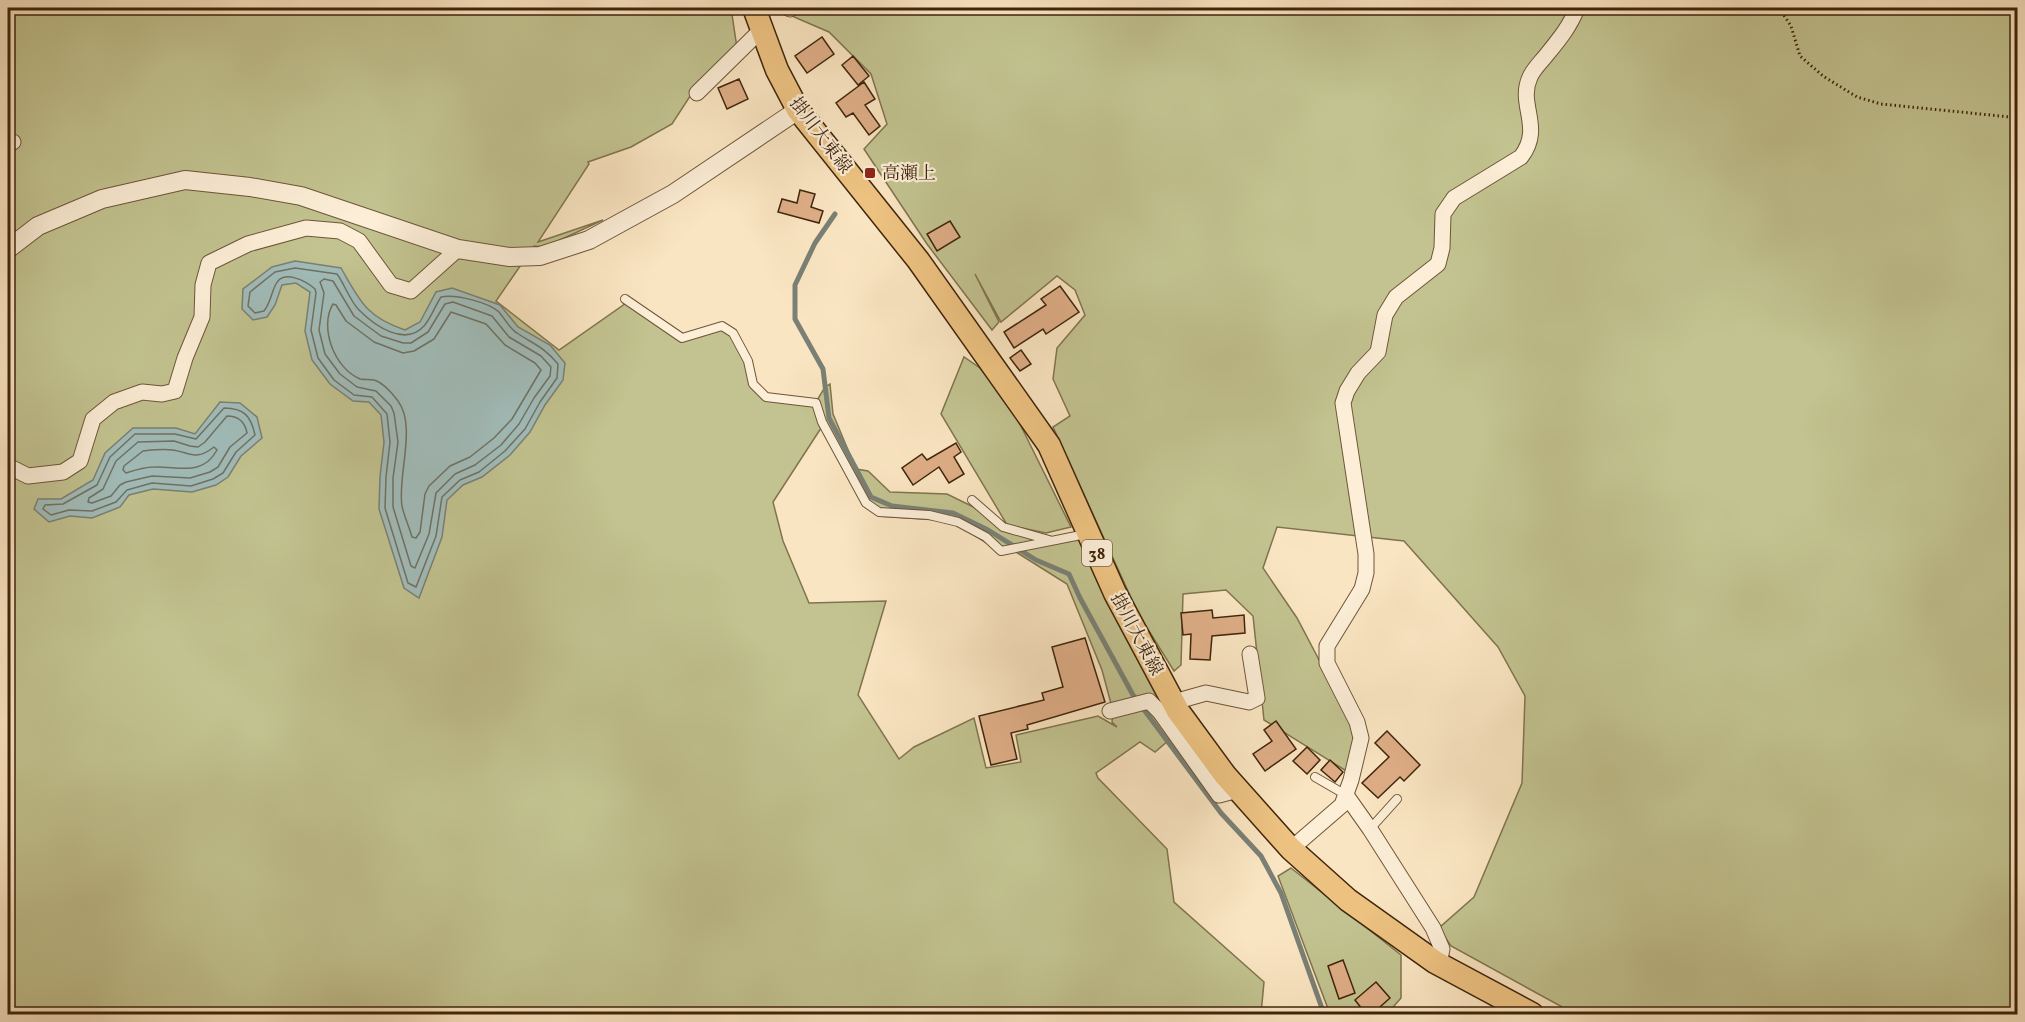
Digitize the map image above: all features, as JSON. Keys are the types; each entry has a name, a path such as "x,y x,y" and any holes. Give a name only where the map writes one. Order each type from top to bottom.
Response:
{"main road":[{"name":"掛川大東線","path":"754,8 777,70 798,110 918,260 1049,445 1115,593 1174,702 1225,776 1291,849 1348,900 1439,964 1524,1013"}],"street":[{"path":"1291,849 1342,805 1361,738 1357,722 1327,663 1327,646 1362,589 1366,573 1366,554 1343,403 1345,397 1358,373 1378,352 1384,315 1396,297 1438,264 1442,248 1443,214 1454,198 1521,158 1529,147 1531,126 1526,94 1529,78 1572,24 1577,8"},
{"path":"697,93 762,29"},
{"path":"8,249 38,226 102,199 185,180 250,187 301,196 458,249 510,257 540,256 589,240 673,194 798,110"},
{"path":"8,466 27,476 63,472 80,461 93,419 114,402 142,392 162,394 175,391 185,358 202,317 203,285 209,263 248,244 306,228 340,231 359,241 391,285 411,291 458,249"},
{"path":"1174,702 1206,693 1249,702 1257,698 1250,654"},
{"path":"1110,711 1142,703 1160,711 1219,795 1238,790"},
{"path":"1346,795 1433,928 1442,949 1439,964"}],"lane":[{"path":"625,299 682,338 722,326 733,333 748,361 753,384 766,397 816,403 822,422 866,503 879,512 929,515 958,522 986,537 1000,551 1088,533"},
{"path":"972,500 1004,526 1052,541"},
{"path":"1315,777 1346,795"},
{"path":"1370,829 1397,799"}],"path":[{"path":"1779,8 1791,26 1800,56 1823,76 1857,97 1881,104 2010,117 2018,120"}],"green space":[{"path":"8,8 731,8 737,48 696,87 672,124 631,147 588,162 589,164 538,242 603,220 545,247 534,246 496,301 559,350 632,299 663,326 682,338 722,326 733,333 747,361 753,384 767,397 816,402 825,387 830,384 833,414 856,469 868,471 890,492 947,494 1006,523 941,414 964,357 980,368 1011,406 1071,527 1046,533 1017,527 1054,540 999,551 952,521 878,516 823,425 773,502 783,541 809,603 886,601 858,695 899,759 914,747 974,718 986,768 1021,762 1016,735 1098,716 1117,727 1112,722 1113,711 1102,670 1067,584 1016,552 1082,535 1176,734 1155,752 1140,742 1096,773 1098,778 1167,849 1174,902 1264,982 1261,1014 8,1014"},
{"path":"791,8 2017,8 2017,1014 1575,1014 1451,946 1439,928 1474,897 1522,783 1525,696 1498,647 1404,541 1277,527 1263,568 1297,618 1359,736 1348,772 1264,720 1253,616 1226,590 1183,594 1181,665 1174,671 1139,615 1053,427 1070,416 1053,379 1057,348 1085,315 1075,290 1057,276 1001,322 975,274 999,322 992,330 927,244 864,149 887,124 871,74 829,32 794,17"},
{"path":"1291,868 1401,955 1401,998 1387,1014 1330,1014 1278,876"}],"water":[{"path":"295,261 341,268 359,299 373,313 405,330 420,322 436,292 452,288 500,305 518,327 550,345 565,363 563,380 545,405 530,432 510,455 482,477 463,485 447,500 442,537 419,598 404,588 379,509 384,442 381,415 369,402 353,401 330,384 312,360 305,331 310,292 296,283 282,285 275,305 267,317 253,320 242,309 243,289 272,267"},
{"path":"220,402 240,403 257,417 262,438 241,456 228,477 216,485 192,492 153,489 129,495 120,507 92,518 70,516 49,522 34,509 38,499 61,499 93,480 105,453 133,428 176,428 195,434"}],"building":[{"path":"822,37 834,54 807,73 795,56"},
{"path":"853,56 869,76 858,85 842,65"},
{"path":"739,79 748,99 727,109 718,88"},
{"path":"864,82 875,99 865,105 880,126 869,135 853,113 846,117 836,103"},
{"path":"800,190 815,194 811,207 823,211 819,223 778,212 782,199 797,203"},
{"path":"950,221 960,237 937,251 927,234"},
{"path":"1060,286 1079,312 1046,334 1043,329 1014,348 1004,332 1046,305 1041,299"},
{"path":"1021,350 1031,364 1020,371 1010,358"},
{"path":"956,443 961,452 954,457 964,474 949,483 939,467 913,485 902,468 922,454 927,460"},
{"path":"1212,610 1213,618 1244,615 1245,633 1212,636 1210,660 1190,659 1191,634 1183,635 1181,613"},
{"path":"1085,638 1105,702 1027,725 1028,729 1011,733 1017,759 991,765 979,716 1044,700 1042,693 1063,687 1052,647"},
{"path":"1276,721 1296,749 1265,771 1253,754 1272,741 1264,730"},
{"path":"1387,731 1420,765 1404,781 1400,777 1378,798 1362,783 1389,757 1375,743"},
{"path":"1307,747 1320,760 1307,774 1293,761"},
{"path":"1330,760 1343,772 1335,782 1321,770"},
{"path":"1343,960 1355,993 1339,999 1328,966"},
{"path":"1376,982 1390,998 1372,1014 1366,1014 1355,1000"}],"waterway":[{"path":"835,214 815,243 795,285 795,319 823,369 829,418 871,497 892,506 953,513 988,530 1036,560 1069,574 1133,695 1221,813 1261,856 1281,893 1324,1014"}],"place":[{"name":"高瀬上","path":"870,173"}]}
